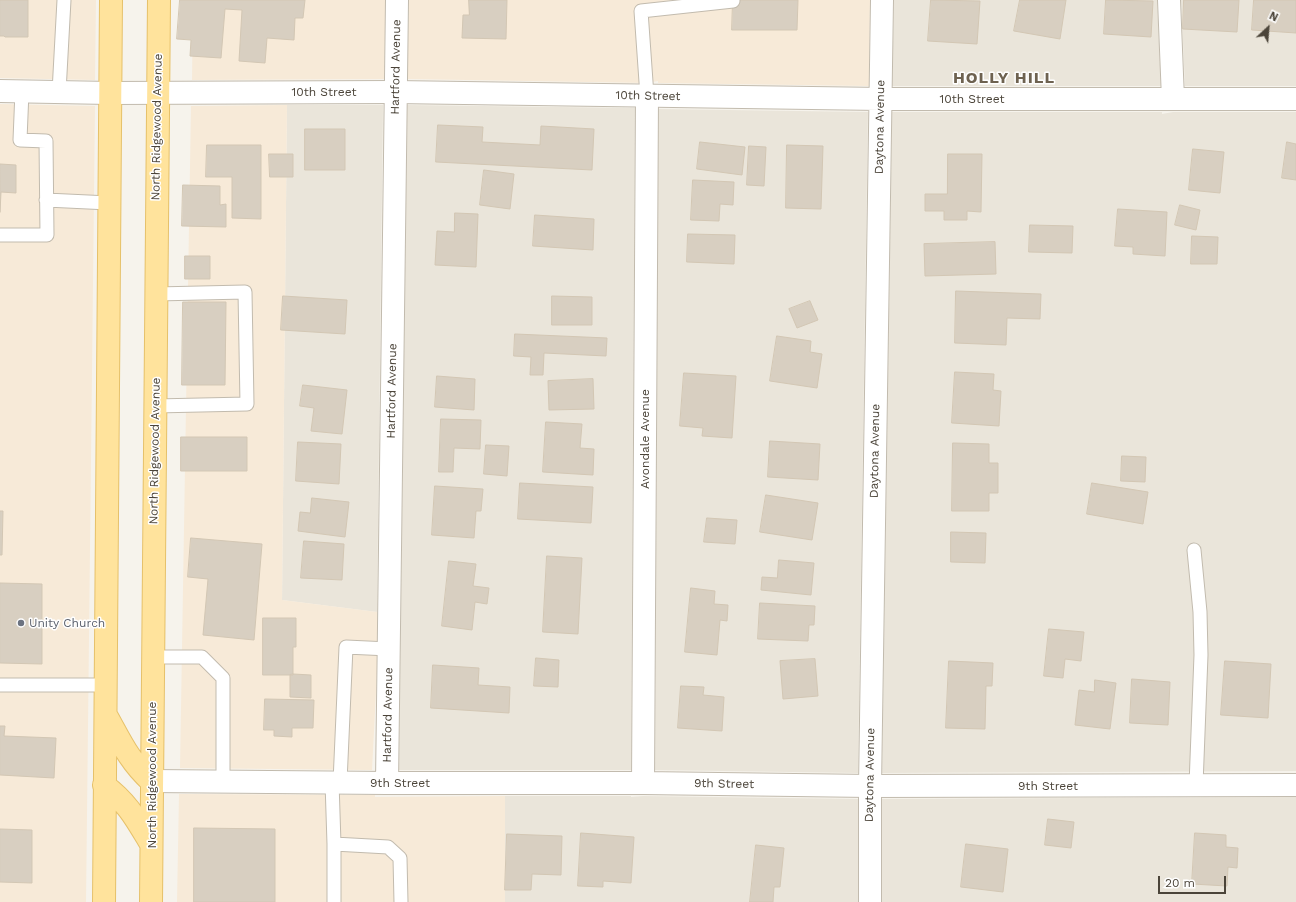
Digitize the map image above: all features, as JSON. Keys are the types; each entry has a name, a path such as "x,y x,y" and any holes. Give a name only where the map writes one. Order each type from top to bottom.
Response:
{"main road":[{"path":"104,902 111,0"},
{"name":"North Ridgewood Avenue","path":"151,902 159,0"},
{"path":"105,714 129,758 151,781"},
{"path":"104,785 118,795 130,808 151,844"}],"street":[{"name":"Hartford Avenue","path":"387,783 397,0"},
{"name":"Daytona Avenue","path":"870,902 870,786 882,0"},
{"path":"1169,0 1173,99"},
{"name":"10th Street","path":"0,91 110,93 395,92 880,99 1296,99"},
{"name":"Avondale Avenue","path":"643,783 647,96"},
{"name":"9th Street","path":"151,781 643,783 870,786 1296,785"}],"lane":[{"path":"59,92 64,0"},
{"path":"647,96 641,11 733,0"},
{"path":"0,235 47,235 46,140 20,140 22,91"},
{"path":"46,200 109,203"},
{"path":"155,406 248,404 245,292 156,294"},
{"path":"1194,550 1200,612 1201,655 1196,785"},
{"path":"334,902 336,782 346,647 389,649"},
{"path":"153,657 202,657 224,678 223,781"},
{"path":"0,685 105,685"},
{"path":"334,844 388,846 400,858 401,902"}],"shaded area":[{"path":"0,0 96,0 95,80 0,78"},
{"path":"193,0 386,0 384,79 192,80"},
{"path":"409,0 870,0 869,86 658,83 658,81 647,83 407,79"},
{"path":"894,0 1157,0 1161,86 892,86"},
{"path":"1181,0 1296,0 1296,86 1185,86"},
{"path":"0,104 95,106 86,902 0,902"},
{"path":"287,105 383,105 377,612 282,600"},
{"path":"287,105 282,600 377,612 377,673 372,770 180,768 191,106"},
{"path":"407,105 635,108 631,770 399,770"},
{"path":"658,109 868,112 858,773 655,770"},
{"path":"892,112 1162,112 1162,114 1173,112 1296,112 1296,771 882,773"},
{"path":"179,794 375,795 375,797 505,796 505,902 177,902"},
{"path":"505,796 858,799 858,902 505,902"},
{"path":"1296,797 1296,902 882,902 882,799"}],"building":[{"path":"0,0 28,0 28,37 0,36"},
{"path":"180,0 305,0 303,18 295,18 294,40 267,38 265,63 239,61 242,10 225,9 221,58 190,56 191,40 177,39"},
{"path":"469,0 507,0 506,39 462,38 463,15 469,15"},
{"path":"733,0 798,0 797,30 732,30"},
{"path":"931,0 980,1 977,44 928,41"},
{"path":"1020,0 1066,0 1060,39 1014,31"},
{"path":"1106,0 1153,1 1151,37 1104,34"},
{"path":"1184,0 1239,0 1237,32 1183,29"},
{"path":"1254,0 1296,0 1296,33 1252,30"},
{"path":"438,125 483,127 482,142 540,145 541,126 594,129 592,170 436,162"},
{"path":"305,129 345,129 345,170 305,170"},
{"path":"700,142 745,147 742,175 697,169"},
{"path":"1287,142 1296,144 1296,180 1282,178"},
{"path":"207,145 261,145 261,219 232,218 232,177 206,177"},
{"path":"787,145 823,146 821,209 786,208"},
{"path":"749,146 766,147 764,186 747,185"},
{"path":"1193,149 1224,152 1220,193 1189,190"},
{"path":"269,154 293,154 293,177 270,177"},
{"path":"948,154 982,154 981,212 967,211 967,220 944,220 944,211 925,211 925,194 947,194"},
{"path":"0,164 16,165 16,193 1,192 0,212"},
{"path":"484,170 514,174 510,209 480,205"},
{"path":"693,180 734,182 733,205 720,204 719,221 691,220"},
{"path":"183,185 220,186 220,205 226,204 226,227 182,226"},
{"path":"1180,205 1200,210 1196,230 1175,225"},
{"path":"1118,209 1167,212 1165,256 1133,254 1133,247 1115,246"},
{"path":"455,213 478,214 476,267 435,265 437,231 454,232"},
{"path":"535,215 594,219 593,250 533,246"},
{"path":"1030,225 1073,226 1072,253 1029,252"},
{"path":"688,234 735,235 734,264 687,262"},
{"path":"1192,236 1218,237 1217,264 1191,264"},
{"path":"995,242 996,274 925,276 924,244"},
{"path":"185,256 210,256 210,279 185,279"},
{"path":"956,291 1041,294 1040,319 1007,318 1006,345 955,343"},
{"path":"283,296 347,300 345,334 281,330"},
{"path":"552,296 592,297 592,325 552,325"},
{"path":"810,301 818,320 797,328 789,309"},
{"path":"183,302 226,302 225,385 182,385"},
{"path":"515,334 607,338 606,356 544,353 543,375 530,375 531,357 514,356"},
{"path":"777,336 811,341 810,352 822,354 817,388 770,381"},
{"path":"955,372 994,374 993,390 1001,391 999,426 952,423"},
{"path":"684,373 736,376 732,438 702,436 703,428 680,426"},
{"path":"437,376 475,379 474,410 435,407"},
{"path":"593,379 594,409 549,410 548,381"},
{"path":"303,385 347,390 342,434 311,431 314,408 300,406"},
{"path":"441,419 481,420 480,449 454,448 453,472 439,472"},
{"path":"546,422 582,424 580,448 594,449 593,475 543,472"},
{"path":"181,437 247,437 247,471 181,471"},
{"path":"770,441 820,444 818,480 768,477"},
{"path":"298,442 341,444 339,484 296,481"},
{"path":"953,443 989,444 989,463 998,463 998,493 989,493 989,511 952,511"},
{"path":"486,445 509,446 507,476 484,474"},
{"path":"1122,456 1146,457 1145,482 1121,481"},
{"path":"520,483 593,487 591,523 518,519"},
{"path":"1092,483 1148,492 1143,524 1087,514"},
{"path":"435,486 483,489 481,511 476,511 474,538 432,535"},
{"path":"766,495 818,503 812,540 760,532"},
{"path":"312,498 349,502 345,537 298,531 300,512 310,513"},
{"path":"0,511 3,511 2,555 0,555"},
{"path":"707,518 737,520 735,544 704,542"},
{"path":"951,532 986,533 985,563 951,562"},
{"path":"191,538 262,544 254,640 203,635 208,579 188,577"},
{"path":"304,541 344,544 342,580 301,578"},
{"path":"547,556 582,558 578,634 543,632"},
{"path":"779,560 814,563 811,595 761,590 762,577 777,578"},
{"path":"449,561 476,564 473,586 489,588 487,604 475,602 472,630 442,626"},
{"name":"Unity Church","path":"0,583 42,584 42,664 0,663"},
{"path":"691,588 715,591 714,604 728,605 727,621 720,620 717,655 685,652"},
{"path":"760,603 815,606 814,625 809,625 808,641 758,639"},
{"path":"263,618 296,618 296,647 293,647 293,675 263,675"},
{"path":"1049,629 1084,632 1081,661 1065,659 1063,678 1044,676"},
{"path":"536,658 559,660 558,687 534,686"},
{"path":"815,659 818,696 783,699 780,661"},
{"path":"949,661 993,663 992,686 986,686 985,729 946,728"},
{"path":"1225,661 1271,664 1268,718 1221,715"},
{"path":"433,665 479,668 478,685 510,687 509,713 431,708"},
{"path":"290,675 311,675 311,698 290,697"},
{"path":"1132,679 1170,682 1168,725 1130,723"},
{"path":"1095,680 1116,683 1110,729 1075,725 1079,690 1094,692"},
{"path":"681,686 704,687 703,695 724,697 722,731 678,728"},
{"path":"265,699 314,700 313,728 292,728 292,737 274,736 274,730 264,730"},
{"path":"0,726 5,726 4,736 56,738 54,778 0,775"},
{"path":"1048,819 1074,822 1071,848 1045,845"},
{"path":"194,828 275,829 275,902 194,902"},
{"path":"0,829 32,830 32,883 0,882"},
{"path":"581,833 634,837 631,883 603,881 603,887 578,886"},
{"path":"1195,833 1226,835 1226,847 1238,848 1237,868 1228,867 1227,886 1192,884"},
{"path":"507,834 562,836 561,875 532,874 531,890 505,890"},
{"path":"966,844 1008,849 1003,892 961,887"},
{"path":"756,845 784,848 780,887 774,887 773,902 750,902"}],"place":[{"name":"Unity Church","path":"21,623"}],"district":[{"name":"HOLLY HILL","path":"1004,78"}]}
